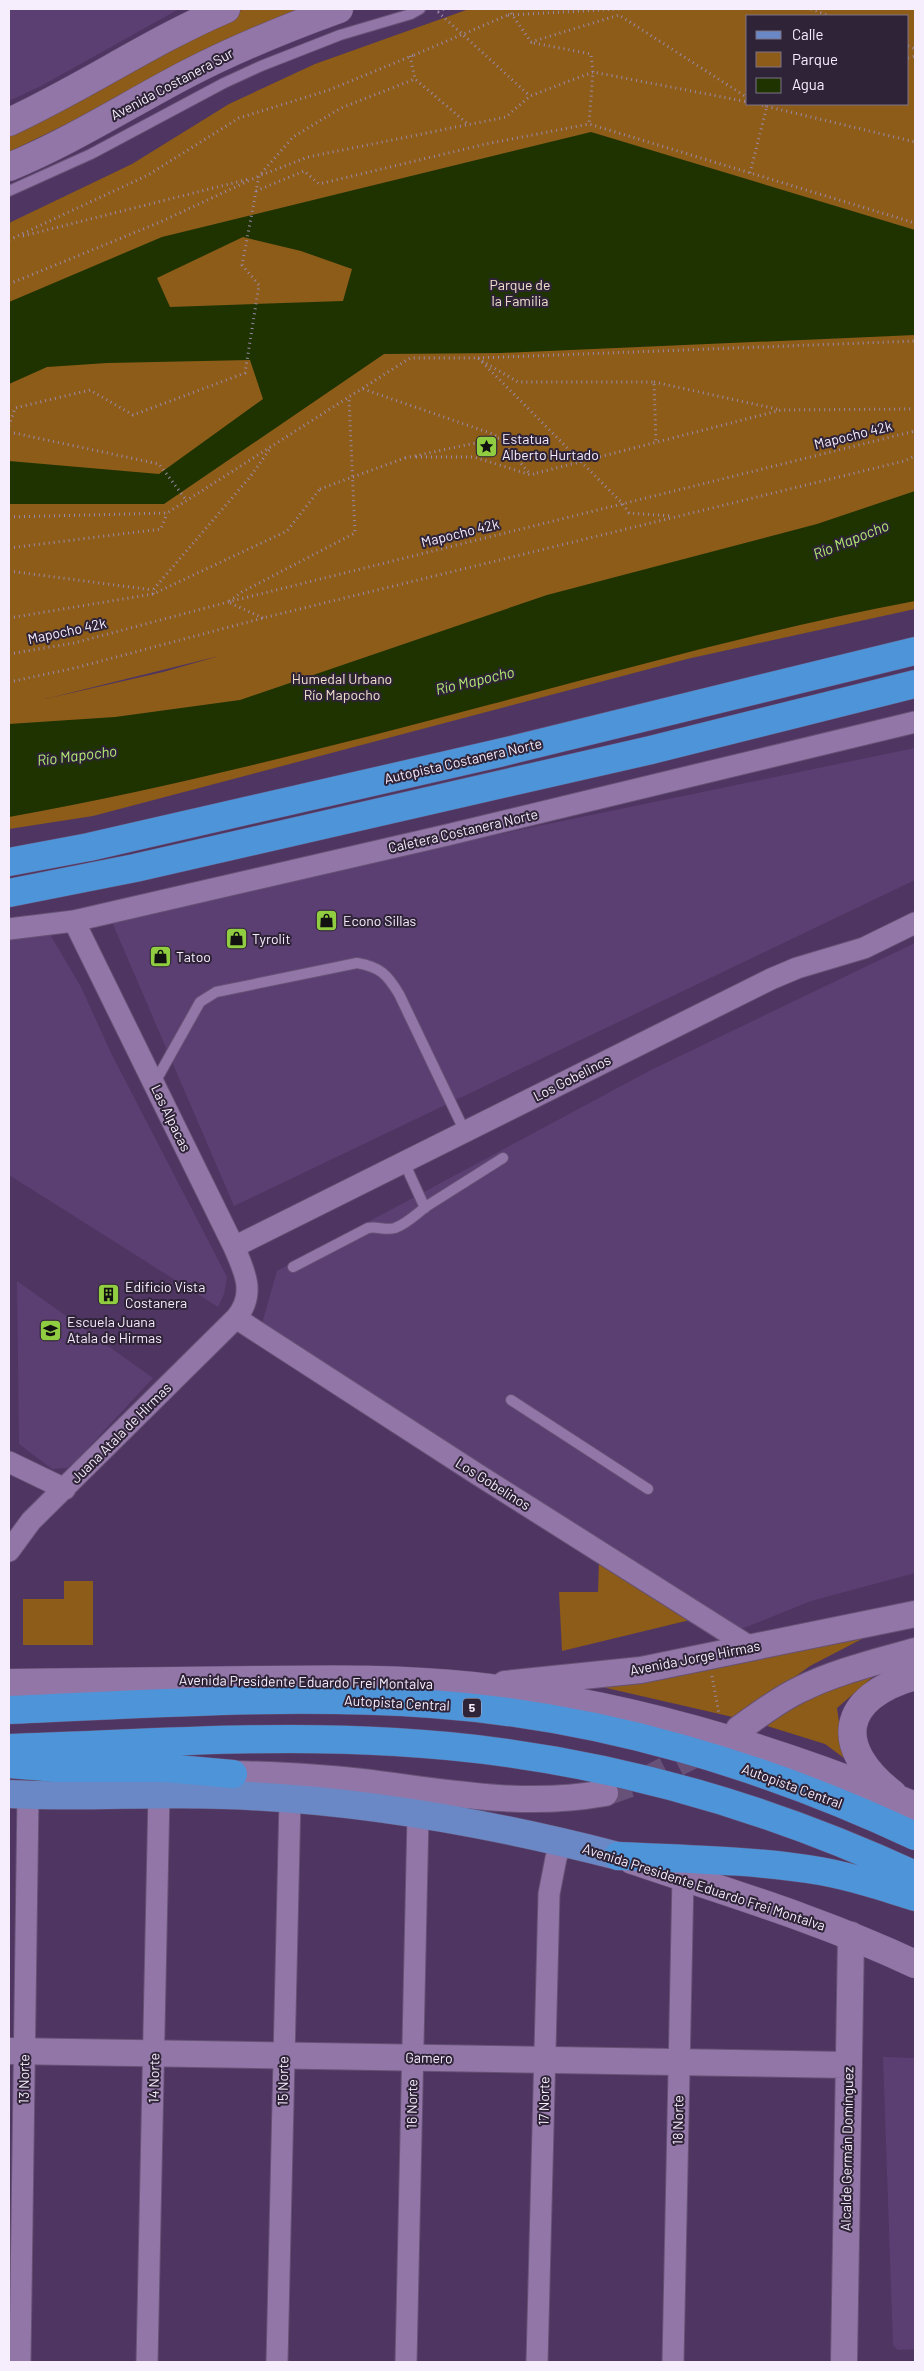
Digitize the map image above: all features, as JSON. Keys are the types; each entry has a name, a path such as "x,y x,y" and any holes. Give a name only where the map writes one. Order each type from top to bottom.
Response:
{"highway":[{"name":"Autopista Costanera Norte","path":"9,862 89,847 508,750 915,651"},
{"path":"9,893 135,868 651,750 915,684"},
{"name":"Autopista Central","path":"9,1710 318,1700 434,1704 510,1713 594,1727 693,1752 795,1786 915,1836"},
{"path":"9,1748 346,1739 500,1751 602,1769 704,1794 791,1823 915,1875"},
{"path":"9,1764 57,1768 166,1768 233,1774"},
{"path":"618,1856 734,1862 820,1871 876,1884 915,1898"}],"main road":[{"path":"9,122 50,104 129,58 226,9"},
{"name":"Avenida Costanera Sur","path":"9,167 72,137 222,57 298,23 339,9"},
{"path":"909,1804 876,1778 860,1758 854,1746 852,1730 856,1714 870,1696 888,1685 915,1676"},
{"name":"Avenida Presidente Eduardo Frei Montalva","path":"9,1683 334,1679 473,1686 617,1711 732,1734 816,1769 909,1804"},
{"path":"15,1792 233,1774"},
{"name":"Avenida Presidente Eduardo Frei Montalva","path":"15,1792 159,1794 290,1799 418,1815 562,1842 618,1856 851,1935 915,1964"}],"street":[{"name":"Caletera Costanera Norte","path":"9,929 74,920 447,835 915,722"},
{"name":"Las Alpacas","path":"74,920 245,1272 248,1288 246,1304 236,1318"},
{"name":"Los Gobelinos","path":"234,1247 772,978 797,968 864,948 915,923"},
{"name":"Los Gobelinos","path":"236,1318 485,1480 752,1648"},
{"name":"Juana Atala de Hirmas","path":"9,1551 26,1527 236,1318"},
{"path":"9,1462 65,1489"},
{"name":"Avenida Jorge Hirmas","path":"473,1686 610,1674 708,1657 915,1614"},
{"path":"732,1734 792,1694 824,1678 858,1666 915,1651"},
{"path":"233,1774 342,1780 511,1800 555,1800 605,1793"},
{"name":"13 Norte","path":"15,1792 20,2362"},
{"name":"14 Norte","path":"148,2362 159,1794"},
{"name":"15 Norte","path":"276,2362 290,1799"},
{"name":"16 Norte","path":"406,2362 418,1815"},
{"name":"17 Norte","path":"537,2362 548,1894 556,1858 562,1842"},
{"name":"18 Norte","path":"673,2362 682,1877"},
{"name":"Alcalde Germán Domínguez","path":"844,2362 851,1935"},
{"name":"Gamero","path":"17,2051 849,2065"}],"lane":[{"path":"9,191 91,154 224,83 261,66 340,35 411,14 420,9"},
{"path":"154,1084 200,1002 216,992 357,963 374,966 389,977 465,1132"},
{"path":"293,1267 368,1228 376,1226 383,1229 392,1229 408,1222 425,1208 504,1158"},
{"path":"404,1162 425,1208"},
{"path":"511,1400 648,1489"}],"path":[{"path":"16,238 148,175 239,118 329,90 509,14 619,9"},
{"path":"811,9 827,15"},
{"path":"441,10 530,96"},
{"path":"509,14 531,42 591,54 593,72 590,124"},
{"path":"531,42 620,15 746,97"},
{"path":"412,56 415,79 469,125"},
{"path":"9,284 158,223 259,176 308,157 506,117 530,96 593,72 746,102"},
{"path":"9,426 15,408 90,390 133,414 245,374 259,285 242,266 259,176 293,137 340,108 415,79"},
{"path":"762,105 915,142"},
{"path":"750,173 767,106"},
{"path":"256,193 304,171 319,184 486,144 590,124 915,223"},
{"path":"9,240 259,176"},
{"path":"9,517 168,513 349,399 410,358 478,358 915,341"},
{"path":"478,358 518,382 654,382 781,410 915,409"},
{"path":"478,358 623,504 629,513 676,516"},
{"path":"654,382 656,442"},
{"path":"363,389 493,434 499,438 531,476"},
{"path":"263,618 228,602 242,592 355,533 349,399"},
{"path":"407,457 474,457 531,476 781,410"},
{"name":"Mapocho 42k","path":"9,654 74,643 228,602 915,431"},
{"path":"9,432 159,464 187,501"},
{"path":"9,618 153,592 287,531 320,489 407,457 499,438"},
{"path":"153,592 250,478 272,447"},
{"path":"9,682 75,668 263,618 904,461 915,456"},
{"path":"9,548 161,529 168,513"},
{"path":"9,571 153,592"},
{"path":"708,1657 732,1734"}],"shaded area":[{"path":"9,9 179,9 41,86 9,101"},
{"path":"915,748 915,880 234,1206 109,915"},
{"path":"48,931 81,987 111,1053 227,1277 224,1294 218,1307 9,1175 9,938"},
{"path":"915,943 915,1573 811,1601 734,1632 261,1327 277,1271 651,1070"},
{"name":"Escuela Juana Atala de Hirmas","path":"17,1281 153,1378 76,1461 67,1468 52,1469 19,1444"},
{"path":"883,2057 915,2058 915,2349 898,2350 893,2345"}],"green space":[{"path":"244,9 303,9 9,152 9,129 187,33"},
{"name":"Parque de la Familia","path":"469,9 915,10 915,609 687,659 93,816 9,829 9,223 132,164 229,104 315,64","holes":["219,656 163,672 45,699"]},
{"path":"599,1561 690,1620 562,1651 559,1592 598,1592"},
{"path":"64,1581 93,1581 93,1645 23,1645 23,1599 64,1599"},
{"path":"883,1628 810,1666 737,1718 602,1687"},
{"path":"881,1670 837,1708 844,1758 825,1744 764,1725 820,1689"}],"water":[{"path":"591,132 915,230 915,335 501,353 384,354 164,504 9,504 9,461 159,474 263,399 250,360 107,363 47,367 9,384 9,302 162,237","holes":["243,237 301,251 352,269 343,301 170,307 157,278"]},
{"name":"Humedal Urbano Río Mapocho","path":"915,491 915,601 754,636 249,766 69,806 9,817 9,724 115,717 240,700 547,595 817,524"}],"tunnel":[{"path":"605,1793 651,1777 714,1745"}],"place":[{"name":"Estatua Alberto Hurtado","path":"486,447"},
{"name":"Econo Sillas","path":"327,921"},
{"name":"Tyrolit","path":"236,939"},
{"name":"Tatoo","path":"160,957"},
{"name":"Edificio Vista Costanera","path":"109,1295"},
{"name":"Escuela Juana Atala de Hirmas","path":"51,1330"}],"water label":[{"name":"Río Mapocho","path":"851,540"},
{"name":"Río Mapocho","path":"475,681"},
{"name":"Río Mapocho","path":"77,756"}]}
